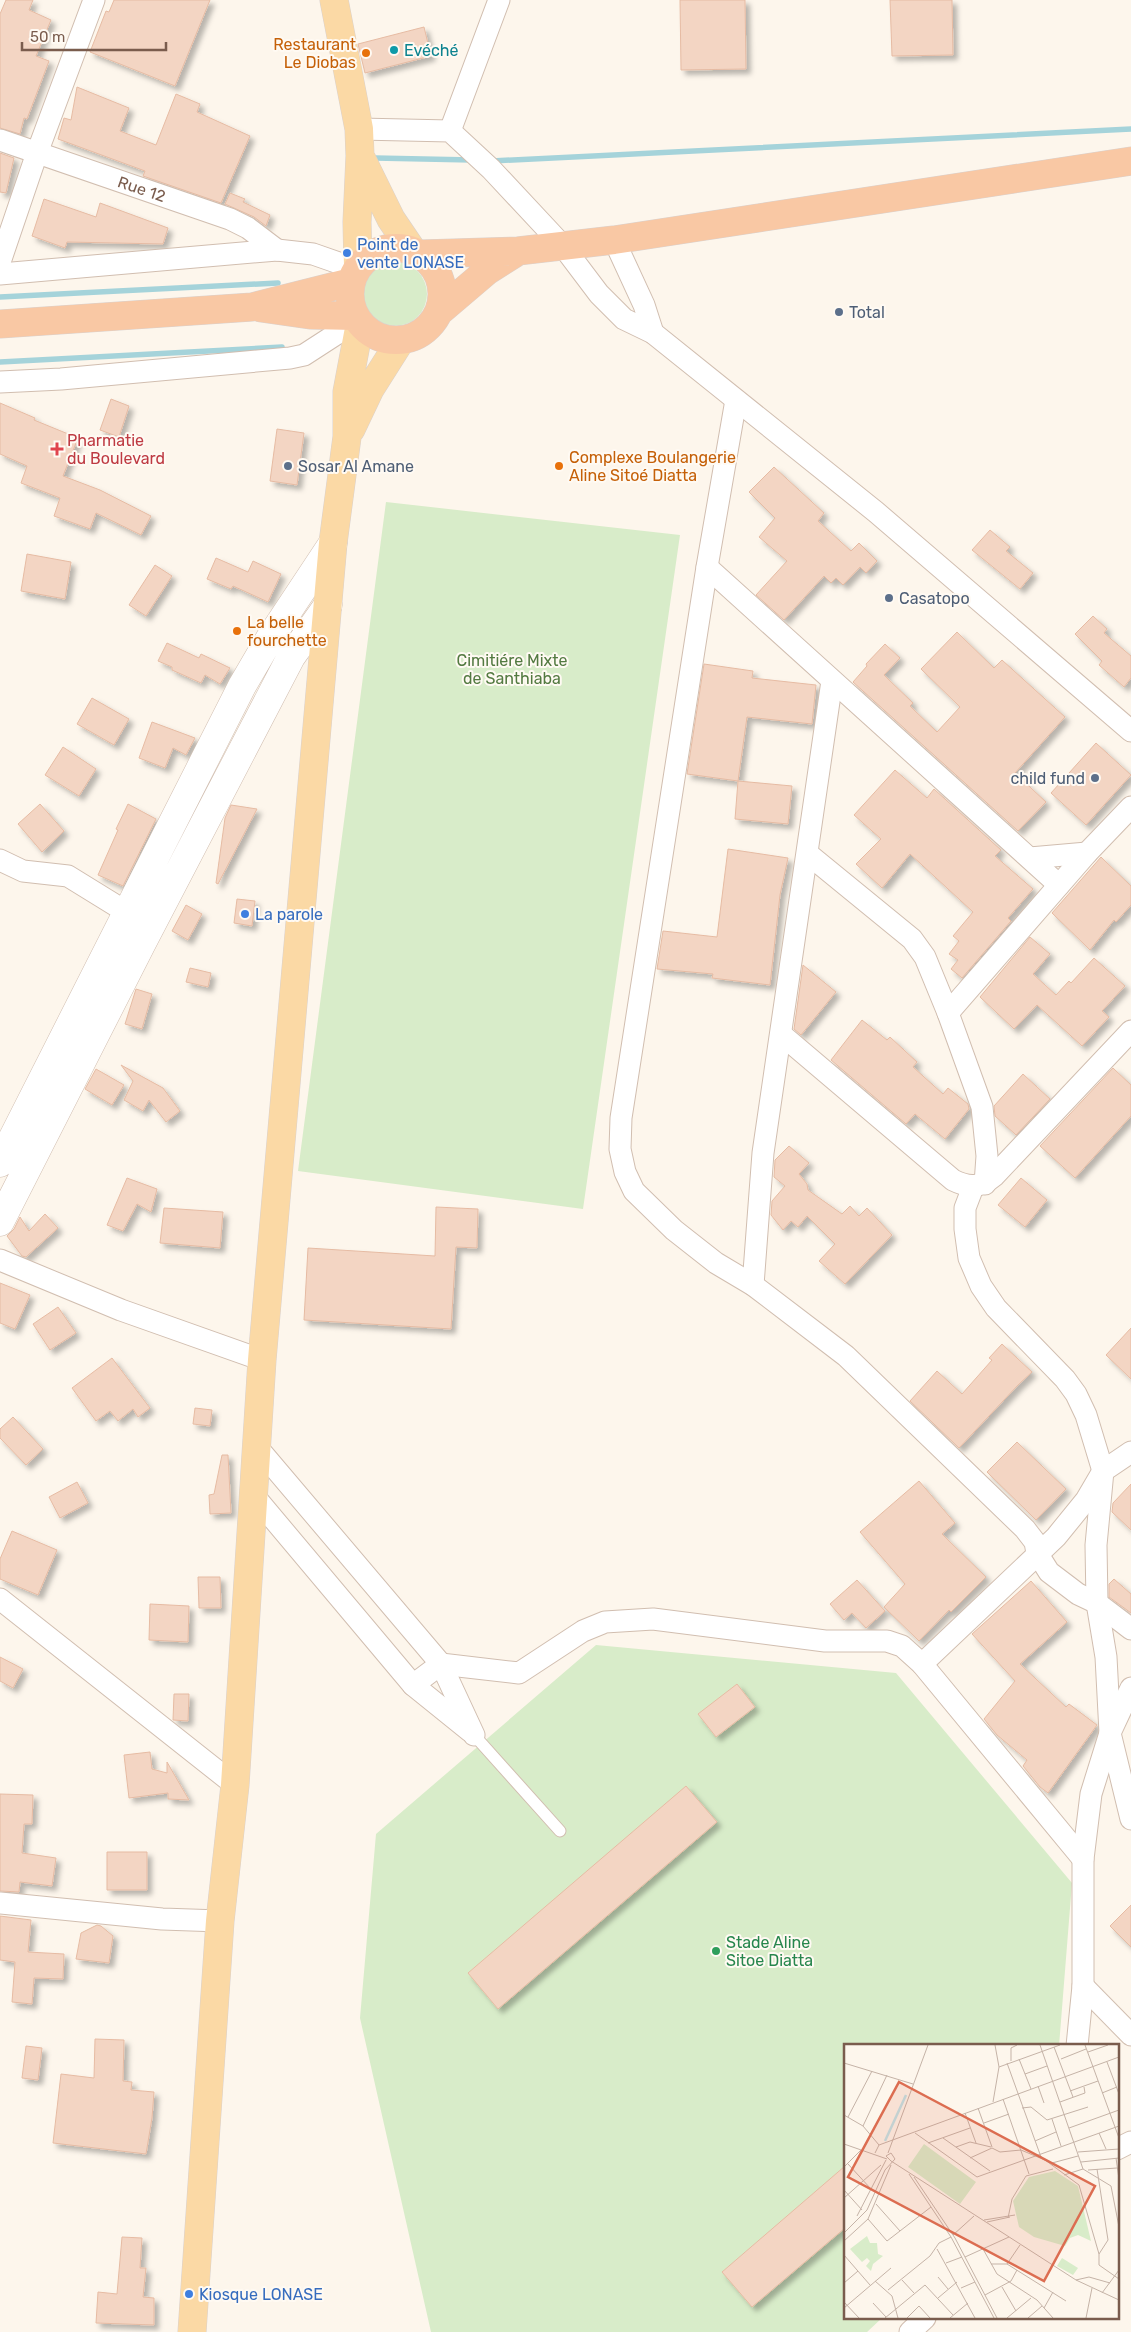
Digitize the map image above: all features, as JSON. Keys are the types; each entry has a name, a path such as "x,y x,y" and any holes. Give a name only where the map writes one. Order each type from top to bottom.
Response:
{"highway":[{"path":"252,307 355,272 369,256 382,249 397,247 416,252 518,251 614,240 1131,161"},
{"path":"355,272 350,299 358,320 372,333 386,339 401,340 417,336 431,326 440,311 487,272 518,251"},
{"path":"416,252 433,265 441,279 443,295 440,311"},
{"path":"0,324 252,307 358,320"}],"main road":[{"path":"334,0 359,143 355,272"},
{"path":"359,143 391,219 416,252"},
{"path":"192,2332 220,1921 235,1785 262,1360 333,543 347,438 347,392 358,320"},
{"path":"347,438 370,389 401,340"}],"street":[{"path":"0,262 37,153 94,0"},
{"path":"450,131 499,0"},
{"path":"359,143 450,131"},
{"path":"450,131 491,169 562,245 599,294 624,319 653,333 876,512 1131,731"},
{"name":"Rue 12","path":"0,140 230,220 248,228 277,250"},
{"path":"614,240 644,305 653,333"},
{"path":"0,274 277,250 313,254 355,272"},
{"path":"0,382 61,379 304,356 358,320"},
{"path":"736,400 707,566 621,1118 620,1148 625,1172 634,1191 674,1230 709,1258 753,1285 846,1356 1025,1529 1035,1542 1038,1553 1050,1572 1078,1594 1097,1603 1131,1629"},
{"path":"0,1164 242,686 270,638 333,543"},
{"path":"707,566 1059,885"},
{"path":"0,1222 291,657 328,605"},
{"path":"753,1285 763,1153 782,1035 832,681"},
{"path":"948,1012 1131,806"},
{"path":"1030,858 1088,853"},
{"path":"808,854 912,938 925,957 948,1012 985,1120 987,1156 979,1185 966,1208 965,1229 969,1258 981,1286 996,1308 1065,1379 1076,1394 1086,1415 1103,1471 1096,1545 1097,1603 1106,1658 1110,1732 1131,1820"},
{"path":"0,860 23,870 68,876 128,913"},
{"path":"979,1185 1131,1031"},
{"path":"782,1035 953,1180 979,1185"},
{"path":"0,1260 121,1310 262,1360"},
{"path":"257,1447 441,1664 474,1734"},
{"path":"922,1664 1056,1537 1086,1500 1103,1471 1131,1452"},
{"path":"254,1497 414,1685 474,1734"},
{"path":"0,1599 235,1785"},
{"path":"414,1685 441,1664 519,1673 583,1631 604,1622 653,1619 825,1642 887,1641 902,1646 922,1664 1083,1858"},
{"path":"1077,2044 1083,1986 1083,1858 1091,1794 1110,1732 1131,1688"},
{"path":"0,1903 162,1919 220,1921"},
{"path":"1083,1986 1131,2035"},
{"path":"1118,2148 1131,2142"},
{"path":"910,2332 923,2320"}],"lane":[{"path":"474,1734 560,1831"}],"green space":[{"path":"395,262 407,264 418,271 425,282 427,294 425,306 418,317 407,324 395,326 383,324 372,317 365,306 363,294 365,282 372,271 383,264"},
{"name":"Cimitiére Mixte de Santhiaba","path":"386,502 680,535 583,1209 298,1171"},
{"name":"Stade Aline Sitoe Diatta","path":"596,1645 896,1673 1072,1883 1059,2044 844,2044 844,2320 880,2320 867,2332 431,2332 360,2018 376,1834"}],"building":[{"path":"6,0 33,0 29,10 51,20 36,56 49,61 27,119 24,118 20,134 0,128 0,14"},
{"path":"114,0 210,0 175,86 90,52 106,11 109,12"},
{"path":"680,0 745,0 746,69 681,70"},
{"path":"890,0 952,0 953,55 892,56"},
{"name":"Evéché","path":"424,27 431,56 365,73 358,44"},
{"path":"77,87 129,108 120,131 156,145 176,94 200,104 197,112 250,136 221,203 143,176 145,171 58,139 64,118 71,120"},
{"path":"0,153 14,158 6,193 0,192"},
{"path":"230,193 245,199 243,202 270,215 266,226 254,217 225,204"},
{"path":"44,199 96,217 100,203 168,228 163,244 67,242 65,248 32,236"},
{"path":"111,399 129,406 119,437 100,430"},
{"path":"0,403 35,418 34,420 78,438 63,476 100,490 151,516 141,535 96,513 90,529 54,516 60,498 21,483 27,466 0,454"},
{"path":"277,429 304,433 297,485 270,481"},
{"path":"774,467 824,513 818,521 851,551 859,543 877,561 866,573 860,567 843,585 836,578 831,583 824,576 784,620 756,595 787,561 759,537 775,518 749,492"},
{"path":"990,530 1010,547 1006,551 1033,573 1020,589 972,550"},
{"path":"27,554 71,562 65,599 21,591"},
{"path":"216,558 248,572 253,561 281,574 268,602 233,586 231,589 207,579"},
{"path":"155,565 172,576 146,616 129,605"},
{"path":"1093,616 1107,629 1104,633 1131,656 1131,678 1124,687 1099,665 1102,661 1075,634"},
{"path":"957,632 994,668 1002,660 1065,717 1015,773 1046,802 1018,831 853,682 867,666 866,664 885,644 900,658 884,675 913,703 910,706 937,732 960,707 921,669"},
{"path":"167,643 199,658 201,654 230,668 220,684 205,675 201,683 172,670 172,667 158,661"},
{"path":"704,664 753,671 752,678 816,685 812,724 747,717 738,781 687,774"},
{"path":"92,698 129,719 114,745 77,724"},
{"path":"152,722 195,738 186,755 173,748 165,768 139,758"},
{"path":"1096,743 1131,775 1086,825 1051,793"},
{"path":"63,747 96,769 79,796 45,775"},
{"path":"895,770 927,798 934,789 1001,850 995,856 1033,889 1008,918 1011,921 962,978 951,969 958,960 949,954 959,941 953,936 973,912 910,854 882,888 856,864 881,839 854,815"},
{"path":"738,781 792,786 788,824 735,819"},
{"path":"40,804 64,831 42,852 18,824"},
{"path":"128,804 156,819 123,886 98,875"},
{"path":"231,805 257,809 218,884 216,883 225,818"},
{"path":"728,849 788,858 780,895 770,985 712,978 713,974 657,969 663,931 717,937"},
{"path":"1101,857 1131,886 1131,905 1116,922 1114,920 1090,950 1052,913"},
{"path":"237,899 255,901 252,926 234,923"},
{"path":"186,905 202,914 188,940 172,931"},
{"path":"1030,937 1050,954 1033,974 1056,995 1069,981 1071,983 1094,958 1125,986 1102,1011 1109,1017 1082,1046 1037,1005 1014,1029 980,997"},
{"path":"803,965 836,992 801,1035 794,1029"},
{"path":"190,968 211,973 208,987 186,982"},
{"path":"136,989 152,994 142,1029 125,1024"},
{"path":"862,1020 887,1040 890,1037 917,1062 913,1067 943,1094 948,1088 968,1104 969,1109 945,1139 915,1114 906,1124 831,1060"},
{"path":"121,1065 163,1088 180,1111 166,1122 149,1100 143,1111 124,1100 133,1081"},
{"path":"1113,1068 1131,1085 1131,1116 1075,1178 1040,1146"},
{"path":"96,1069 124,1085 112,1105 85,1089"},
{"path":"1023,1074 1050,1099 1016,1135 995,1116 994,1106"},
{"path":"789,1146 809,1163 799,1174 807,1184 808,1190 842,1214 850,1206 859,1216 867,1208 892,1235 845,1284 819,1261 835,1244 807,1216 798,1227 791,1221 783,1230 771,1215 772,1201 785,1186 774,1177 775,1160"},
{"path":"127,1178 157,1189 151,1212 137,1204 123,1231 107,1225"},
{"path":"1021,1178 1047,1200 1025,1227 998,1205"},
{"path":"436,1207 478,1209 477,1248 456,1247 451,1329 304,1320 308,1248 435,1256"},
{"path":"164,1208 223,1212 220,1248 160,1243"},
{"path":"45,1214 58,1228 26,1257 22,1256 7,1236 14,1229 20,1217 29,1231"},
{"path":"0,1283 30,1295 15,1329 0,1323"},
{"path":"58,1307 76,1333 50,1350 33,1324"},
{"path":"1131,1328 1131,1379 1106,1355"},
{"path":"1002,1344 1032,1372 959,1448 910,1401 937,1371 962,1394 992,1360 989,1358"},
{"path":"112,1358 150,1408 138,1417 133,1409 118,1421 110,1411 96,1421 72,1388"},
{"path":"195,1408 212,1410 210,1426 193,1424"},
{"path":"13,1417 43,1449 26,1465 0,1438 0,1429"},
{"path":"1017,1442 1066,1489 1036,1520 987,1472"},
{"path":"222,1455 228,1455 231,1513 210,1514 209,1495 214,1494"},
{"path":"919,1481 955,1523 942,1534 986,1577 951,1612 949,1610 919,1641 884,1607 905,1584 860,1532"},
{"path":"77,1482 88,1503 60,1518 49,1497"},
{"path":"1131,1484 1131,1530 1112,1512 1113,1503"},
{"path":"12,1531 57,1550 38,1595 0,1579 0,1559"},
{"path":"198,1577 220,1577 221,1608 199,1608"},
{"path":"1114,1579 1131,1594 1131,1613 1109,1597 1109,1584"},
{"path":"857,1580 885,1611 866,1628 852,1613 844,1620 830,1604"},
{"path":"1031,1581 1067,1622 1020,1664 1066,1707 1069,1704 1097,1725 1048,1793 1040,1787 1023,1766 1027,1760 997,1735 984,1719 1015,1681 972,1634"},
{"path":"150,1604 189,1606 188,1642 149,1640"},
{"path":"0,1657 23,1669 13,1688 0,1681"},
{"path":"737,1684 755,1707 716,1737 698,1714"},
{"path":"174,1694 189,1694 188,1721 173,1720"},
{"path":"150,1752 152,1769 167,1773 167,1762 189,1800 168,1799 168,1793 129,1798 124,1755"},
{"path":"686,1786 717,1822 498,2009 468,1973"},
{"path":"0,1794 33,1795 32,1824 24,1824 22,1853 56,1858 52,1886 20,1882 19,1892 0,1891"},
{"path":"107,1852 147,1852 147,1890 107,1890"},
{"path":"1131,1905 1131,1947 1110,1926"},
{"path":"0,1916 31,1920 28,1952 64,1954 63,1979 34,1978 32,2004 12,2002 15,1962 0,1960"},
{"path":"97,1925 113,1936 109,1963 76,1959 81,1933"},
{"path":"95,2039 124,2040 123,2081 132,2082 131,2090 154,2092 146,2154 53,2143 61,2074 94,2078"},
{"path":"26,2046 42,2048 38,2080 22,2078"},
{"path":"844,2167 844,2229 752,2307 722,2272"},
{"path":"122,2237 142,2238 140,2268 146,2268 143,2297 154,2298 154,2325 96,2323 98,2292 117,2294"}],"waterway":[{"path":"492,161 1131,129"},
{"path":"375,158 472,160"},
{"path":"0,297 278,283"},
{"path":"0,362 282,347"}],"place":[{"name":"Evéché","path":"394,50"},
{"name":"Restaurant Le Diobas","path":"366,53"},
{"name":"Point de vente LONASE","path":"347,253"},
{"name":"Total","path":"839,312"},
{"name":"Pharmatie du Boulevard","path":"57,449"},
{"name":"Sosar Al Amane","path":"288,466"},
{"name":"Complexe Boulangerie Aline Sitoé Diatta","path":"559,466"},
{"name":"Casatopo","path":"889,598"},
{"name":"La belle fourchette","path":"237,631"},
{"name":"child fund","path":"1095,778"},
{"name":"La parole","path":"245,914"},
{"name":"Stade Aline Sitoe Diatta","path":"716,1951"},
{"name":"Kiosque LONASE","path":"189,2294"}]}
